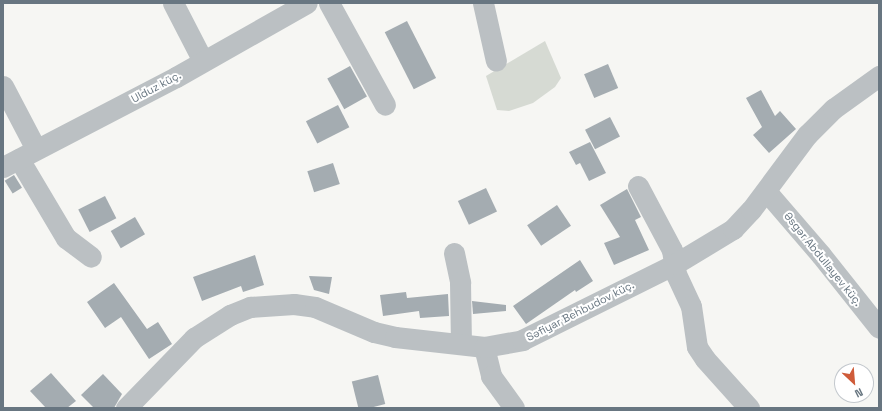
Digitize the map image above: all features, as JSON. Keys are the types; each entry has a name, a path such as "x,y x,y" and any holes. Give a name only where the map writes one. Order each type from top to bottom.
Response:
{"street":[{"path":"173,3 203,61"},
{"name":"Ulduz küç.","path":"19,158 203,61 307,3"},
{"path":"328,3 385,105"},
{"path":"483,3 496,61"},
{"name":"Səfiyar Behbudov küç.","path":"126,408 194,338 230,314 250,307 301,305 315,307 374,332 484,347 522,340 675,264 733,229 766,191 807,135 833,109 879,76"},
{"path":"3,86 19,158 66,238 91,258"},
{"path":"638,186 666,234 675,264 676,274 690,306 697,347 705,359 749,408"},
{"name":"Əsgər Abdullayev küç.","path":"766,191 822,255 879,328"},
{"path":"454,254 460,282 461,344"},
{"path":"484,347 491,376 505,404"}],"shaded area":[{"path":"545,41 561,78 555,87 533,103 509,111 497,110 486,76"}],"building":[{"path":"407,21 436,78 414,89 385,32"},
{"path":"608,64 618,88 594,98 584,74"},
{"path":"350,66 367,97 344,109 327,79"},
{"path":"761,90 775,116 780,111 796,129 769,153 753,135 762,127 746,98"},
{"path":"338,105 349,127 317,144 306,121"},
{"path":"610,117 620,137 595,149 585,130"},
{"path":"590,142 606,173 589,181 580,163 576,165 569,152"},
{"path":"333,163 340,184 314,192 307,171"},
{"path":"14,175 22,188 13,194 5,181"},
{"path":"486,188 497,212 469,225 458,201"},
{"path":"627,189 641,217 635,220 649,250 614,265 604,243 620,237 600,205"},
{"path":"105,196 116,218 90,232 78,210"},
{"path":"557,205 571,226 541,246 527,225"},
{"path":"135,217 145,234 121,248 111,231"},
{"path":"255,255 264,285 243,292 241,286 202,301 193,277"},
{"path":"580,260 593,281 576,292 575,290 526,324 513,306"},
{"path":"309,276 332,277 329,294 314,290"},
{"path":"114,283 147,329 158,322 172,344 149,359 121,317 105,328 87,302"},
{"path":"406,292 407,298 448,294 449,316 420,318 419,311 383,316 380,295"},
{"path":"472,301 506,305 506,311 473,314"},
{"path":"51,373 76,401 67,408 46,408 30,391"},
{"path":"103,374 122,394 114,408 94,408 81,395"},
{"path":"378,375 385,404 370,408 358,408 352,382"}]}
